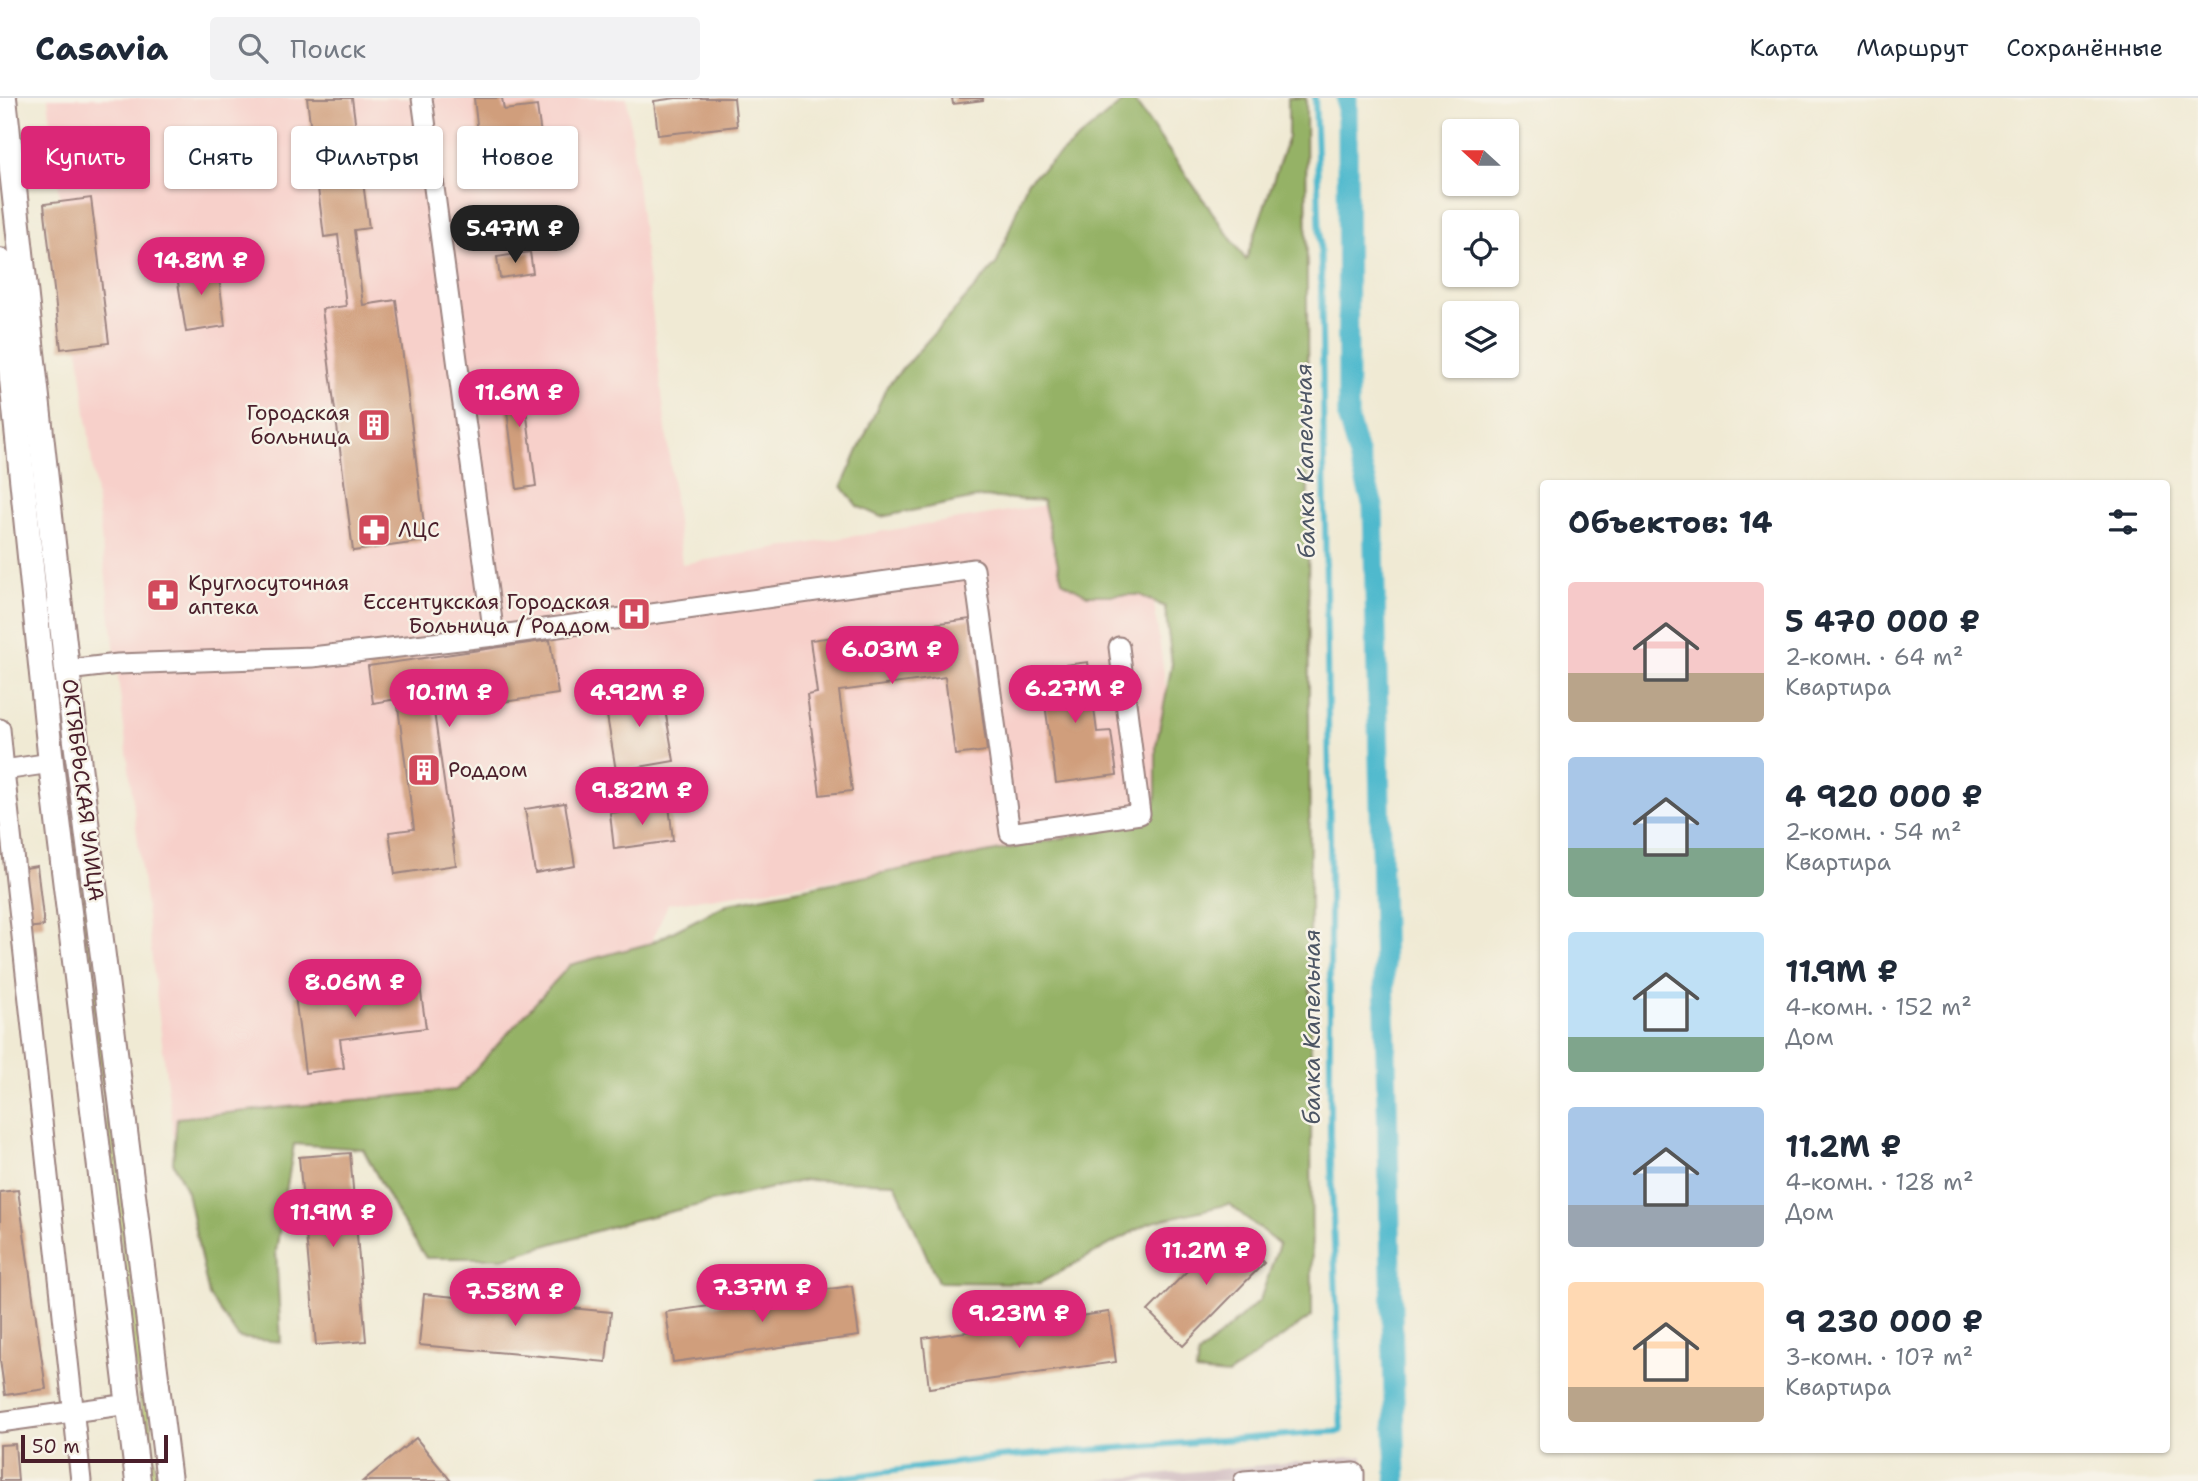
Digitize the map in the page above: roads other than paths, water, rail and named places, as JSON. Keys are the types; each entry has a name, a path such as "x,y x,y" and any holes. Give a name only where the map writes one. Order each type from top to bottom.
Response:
{"main road":[{"name":"ОКТЯБРЬСКАЯ УЛИЦА","path":"4,98 67,670 169,1481"},
{"name":"ОКТЯБРЬСКАЯ УЛИЦА","path":"0,261 1,298 51,763 138,1481"},
{"path":"40,661 54,671 67,670"},
{"path":"51,763 71,760 80,767"}],"lane":[{"path":"422,98 494,636"},
{"path":"67,670 118,664 312,657 494,636 974,569 1010,833 1140,814 1119,647"},
{"path":"0,729 2,770 82,1481"},
{"path":"2,770 51,763"},
{"path":"0,1422 129,1404"},
{"path":"1244,1481 1354,1473 1354,1481"}],"waterway":[{"name":"балка Капельная","path":"817,1481 999,1457 1341,1431 1330,1135 1330,844 1321,269 1315,98"},
{"path":"1347,98 1348,419 1373,506 1396,1481"}],"place":[{"name":"Городская больница","path":"374,425"},
{"name":"ЛЦС","path":"374,530"},
{"name":"Круглосуточная аптека","path":"163,595"},
{"name":"Ессентукская Городская Больница / Роддом","path":"634,614"},
{"name":"Роддом","path":"424,770"}]}
